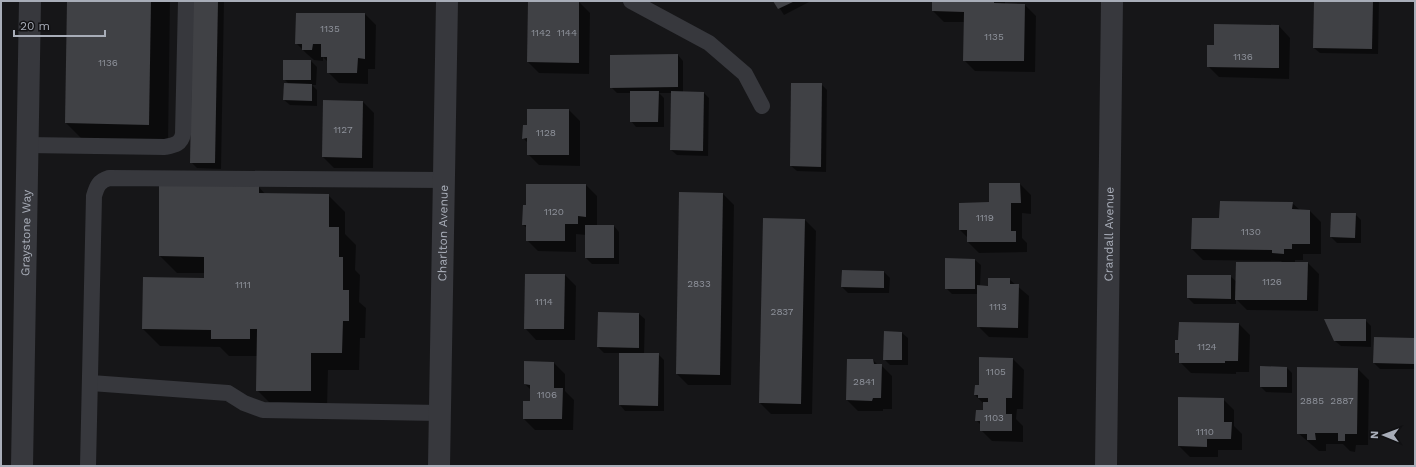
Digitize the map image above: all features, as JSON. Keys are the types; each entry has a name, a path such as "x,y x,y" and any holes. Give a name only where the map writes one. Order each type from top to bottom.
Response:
{"street":[{"name":"Graystone Way","path":"22,466 30,1"},
{"name":"Charlton Avenue","path":"439,466 447,1"},
{"name":"Crandall Avenue","path":"1106,466 1112,1"}],"lane":[{"path":"27,145 165,147 176,145 181,141 183,134 186,1"},
{"path":"631,1 709,43 745,74 762,106"},
{"path":"88,466 94,196 97,186 103,180 109,178 444,180"},
{"path":"91,383 228,393 244,403 263,410 440,413"}],"building":[{"path":"67,1 151,1 149,125 65,123"},
{"path":"193,1 218,1 215,163 190,163"},
{"path":"528,1 579,1 579,63 527,62"},
{"path":"773,1 795,1 778,9"},
{"path":"932,1 994,1 994,3 1025,4 1024,61 963,61 964,12 932,11"},
{"path":"1314,1 1373,1 1372,49 1313,48"},
{"path":"296,13 365,13 365,59 358,58 357,73 327,73 327,57 321,57 321,44 313,44 312,50 302,50 302,44 295,44"},
{"path":"1214,24 1279,25 1279,68 1207,67 1207,45 1214,45"},
{"path":"678,54 678,87 610,88 610,55"},
{"path":"283,60 311,60 311,80 283,80"},
{"path":"284,83 312,84 312,101 283,100"},
{"path":"791,83 822,83 821,167 790,166"},
{"path":"630,91 659,91 658,122 630,122"},
{"path":"671,91 704,92 703,151 670,150"},
{"path":"323,100 363,101 362,158 322,157"},
{"path":"527,109 569,109 569,155 527,155 527,138 522,139 523,125 527,125"},
{"path":"989,183 1020,183 1021,203 1011,203 1011,231 1016,231 1016,242 967,242 967,230 959,230 959,203 989,202"},
{"path":"526,184 586,184 586,217 578,216 578,224 565,224 565,241 526,241 526,225 522,225 523,205 526,205"},
{"path":"159,185 259,186 259,193 329,194 329,227 339,227 339,257 343,257 343,290 349,290 349,321 343,321 342,353 311,353 311,391 256,391 257,329 250,329 250,339 211,339 211,330 142,329 143,277 204,278 204,257 159,256"},
{"path":"679,192 723,193 720,375 676,374"},
{"path":"1220,201 1293,202 1292,209 1310,210 1310,244 1292,244 1292,249 1284,249 1284,254 1272,253 1272,250 1191,249 1192,218 1219,218"},
{"path":"1331,213 1356,213 1355,238 1330,237"},
{"path":"763,218 805,219 801,404 759,403"},
{"path":"585,225 614,225 614,258 585,258"},
{"path":"945,258 975,259 975,289 945,289"},
{"path":"1236,262 1308,262 1307,300 1235,300"},
{"path":"842,270 884,271 884,288 841,287"},
{"path":"525,274 565,274 564,329 524,329"},
{"path":"1187,275 1231,275 1231,299 1187,298"},
{"path":"988,278 1010,278 1010,284 1019,284 1018,328 977,327 977,285 988,286"},
{"path":"598,312 639,313 639,348 597,347"},
{"path":"1324,319 1366,319 1366,341 1334,341"},
{"path":"1179,322 1239,323 1238,361 1225,361 1225,363 1179,363 1179,353 1175,353 1175,340 1178,340"},
{"path":"884,331 902,332 902,360 883,360"},
{"path":"1374,337 1415,338 1414,364 1373,363"},
{"path":"619,353 659,353 658,406 619,405"},
{"path":"979,357 1013,358 1012,398 1006,398 1006,414 1012,414 1012,431 980,431 980,421 975,421 976,410 983,410 983,402 988,402 988,398 978,398 978,395 974,395 975,385 979,385"},
{"path":"847,359 873,359 874,364 882,364 881,398 873,398 872,401 846,400"},
{"path":"524,361 554,362 554,388 563,388 562,419 523,419 523,401 530,401 530,385 524,384"},
{"path":"1260,366 1287,367 1287,387 1260,387"},
{"path":"1297,367 1358,368 1357,434 1345,434 1345,441 1338,441 1338,433 1315,433 1316,440 1307,440 1307,434 1297,434"},
{"path":"1178,397 1224,398 1224,422 1232,422 1231,439 1207,439 1207,447 1178,446"}]}
